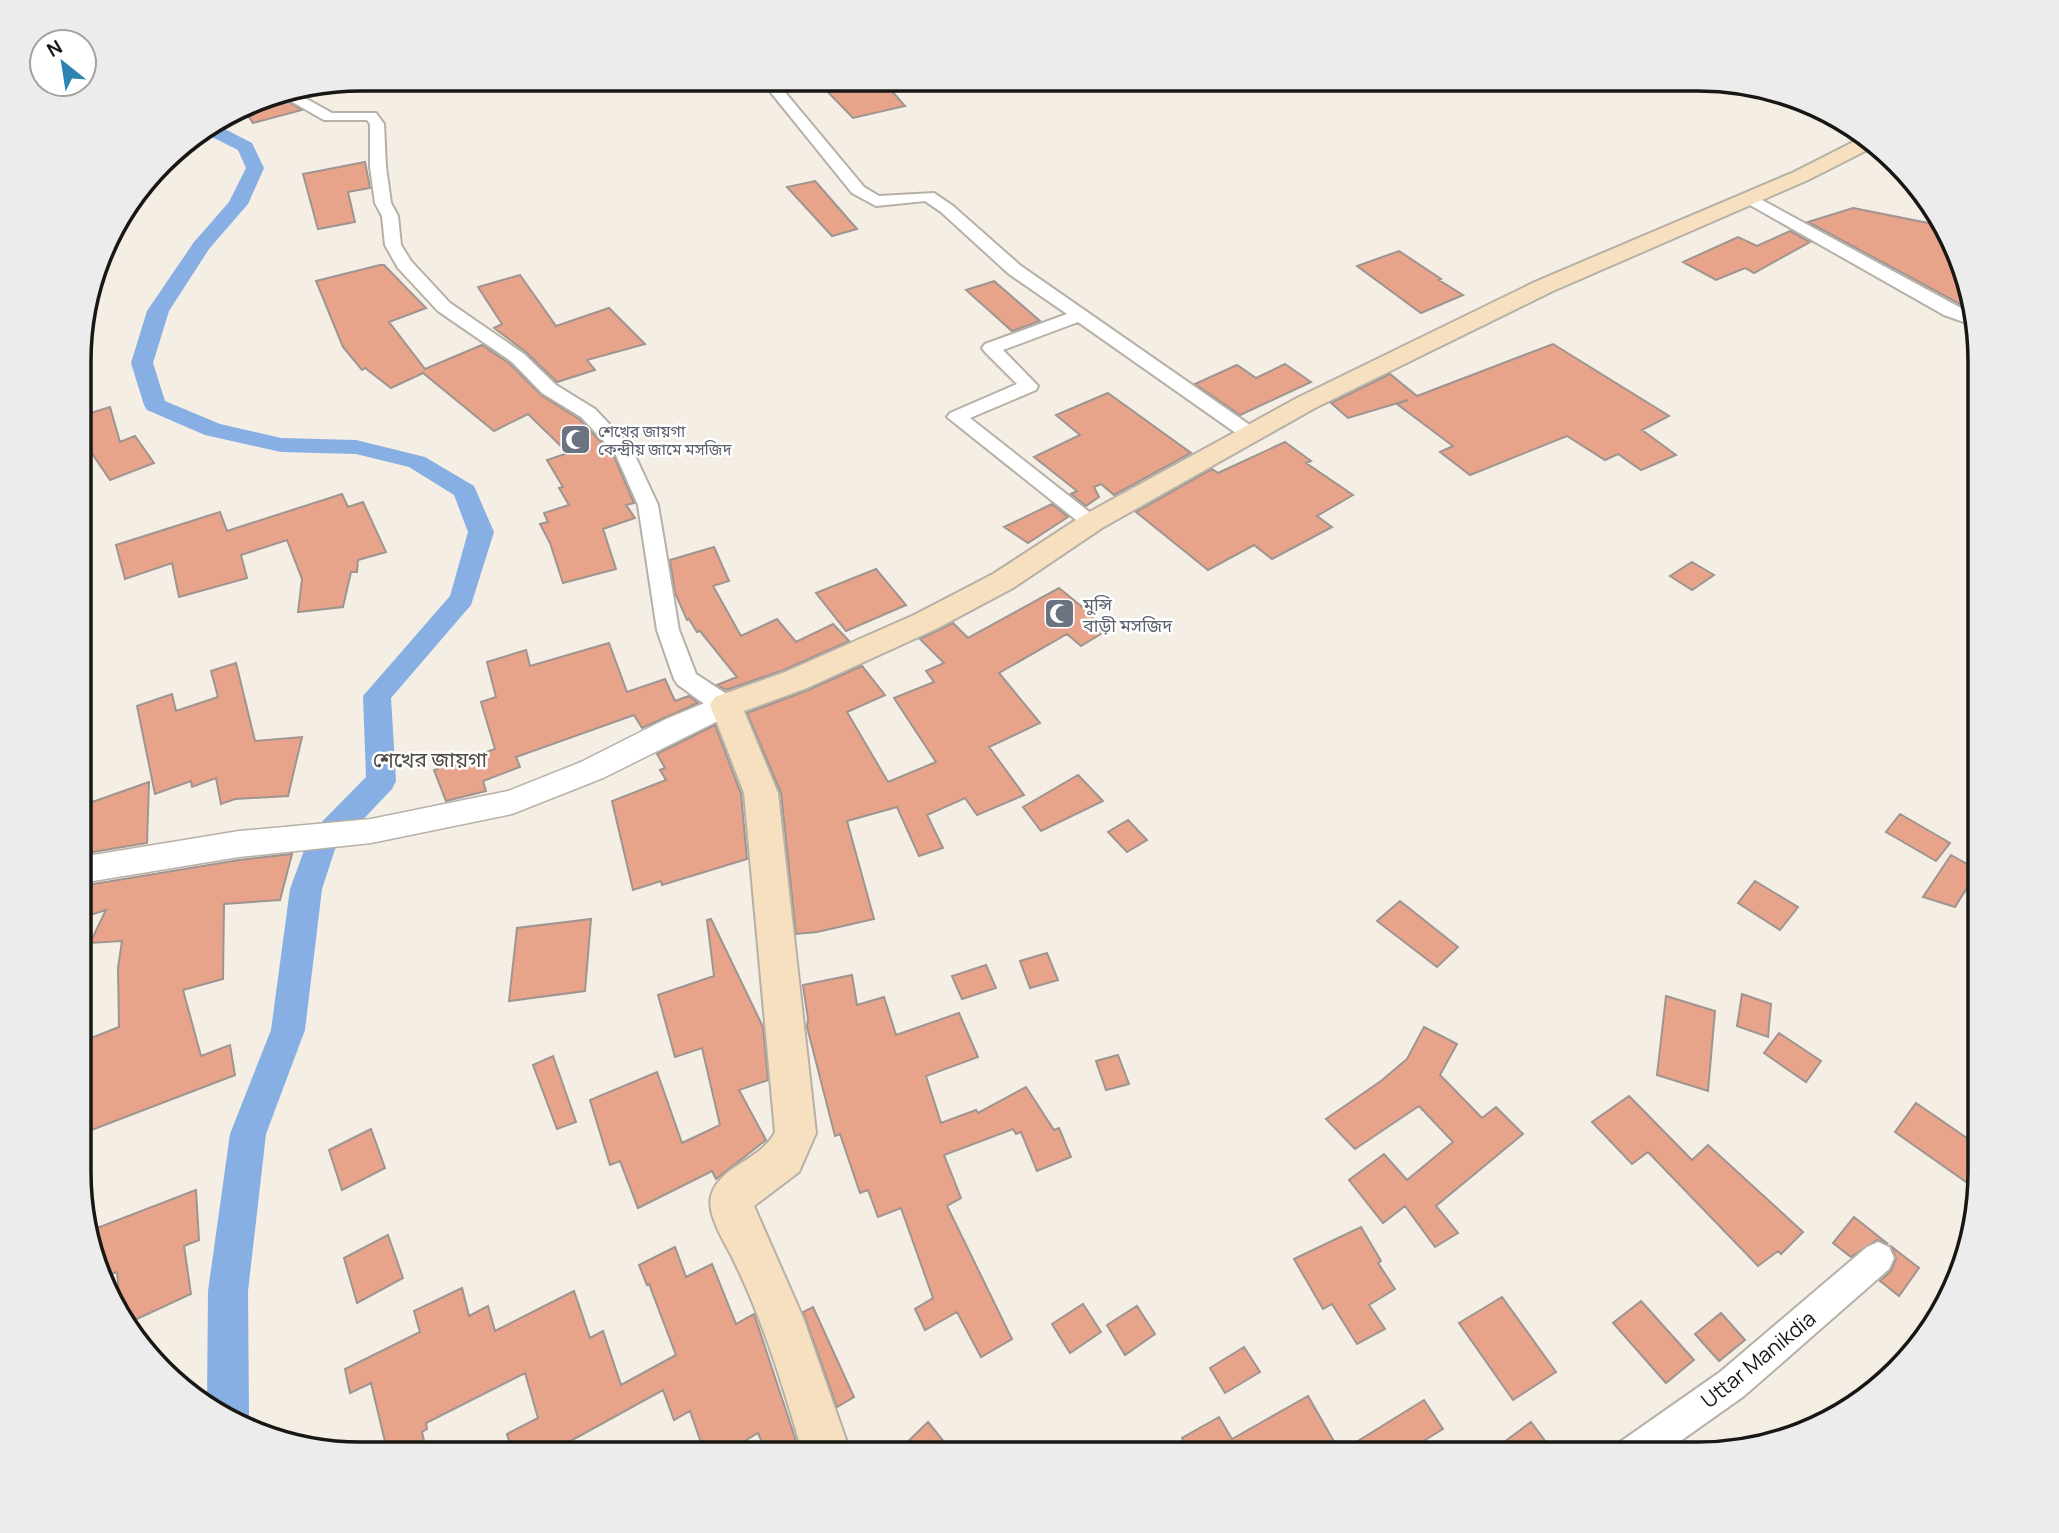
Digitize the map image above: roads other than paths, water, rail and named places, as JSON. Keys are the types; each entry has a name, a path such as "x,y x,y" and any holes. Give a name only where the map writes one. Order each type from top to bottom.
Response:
{"main road":[{"path":"823,1442 800,1363 757,1258 733,1217 731,1197 784,1158 796,1133 761,793 726,705 796,680 925,622 1003,581 1092,522 1306,403 1545,286 1801,176 1860,146"}],"street":[{"path":"777,91 858,190 876,201 928,196 947,209 1015,270 1250,434"},
{"path":"297,99 329,117 371,116 377,124 378,167 383,203 390,216 393,245 404,264 444,307 518,358 549,389 588,413 624,451 649,505 656,565 668,629 686,680 726,705"},
{"path":"1749,198 1965,317"},
{"path":"1079,316 991,348 1029,386 957,417 1092,522"},
{"path":"91,868 239,845 371,831 512,802 592,770 726,705"},
{"name":"Uttar Manikdia","path":"1649,1442 1732,1384 1878,1258"}],"waterway":[{"path":"217,133 246,147 255,168 238,204 201,246 158,311 142,363 155,405 213,430 281,445 356,447 417,462 465,491 481,532 462,599 377,696 381,781 321,843 306,889 288,1030 248,1134 228,1291 228,1407"}],"place":[{"name":"শেখের জায়গা কেন্দ্রীয় জামে মসজিদ","path":"575,440"},
{"name":"মুন্সি বাড়ী মসজিদ","path":"1060,614"}],"district":[{"name":"শেখের জায়গা","path":"430,759"}]}
